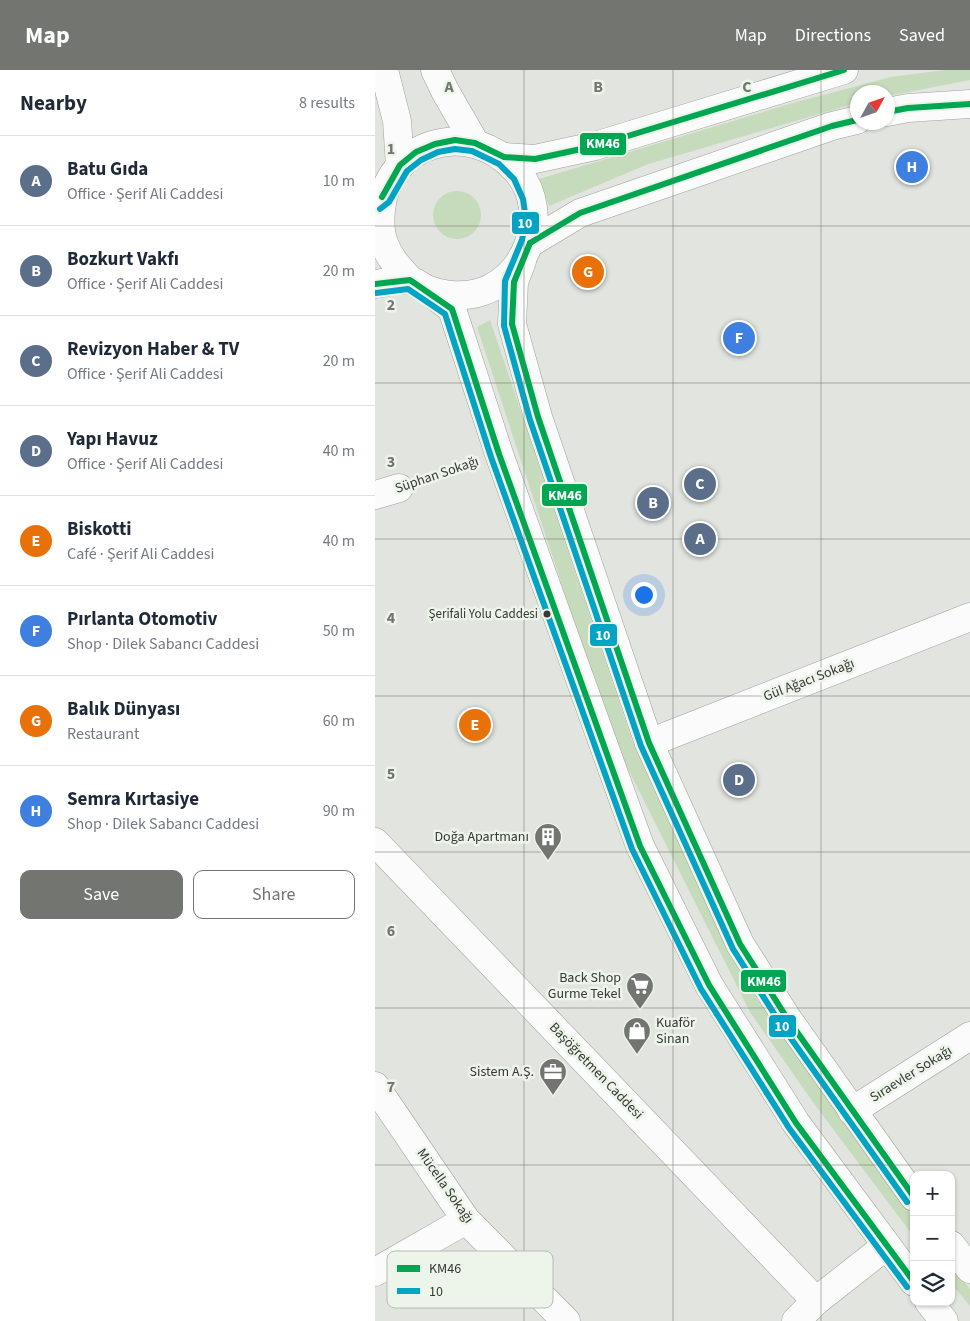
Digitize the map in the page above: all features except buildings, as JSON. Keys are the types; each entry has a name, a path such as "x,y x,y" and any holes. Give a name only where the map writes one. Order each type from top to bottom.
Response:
{"street":[{"path":"384,70 397,121 400,165"},
{"path":"435,70 475,143"},
{"path":"504,157 535,159 595,146 844,70"},
{"path":"895,110 970,104"},
{"path":"375,284 420,285 455,296 481,292 504,280 526,252 580,213 832,126 850,122"},
{"path":"910,1192 787,1018 740,944 649,743 538,417 512,324 514,282 526,252 535,220 531,196 521,174 504,157 475,143 455,140 435,144 416,152 400,165 378,200 383,243 395,263 452,309 499,454 640,846 709,985 796,1123 910,1277"},
{"name":"Gül Ağacı Sokağı","path":"649,743 970,617"},
{"name":"Başöğretmen Caddesi","path":"375,842 816,1301"},
{"name":"Sıraevler Sokağı","path":"852,1112 970,1036"},
{"name":"Mücella Sokağı","path":"375,1086 466,1220 497,1251"},
{"path":"412,1251 466,1220"},
{"path":"796,1321 816,1301 886,1246"},
{"path":"955,1250 970,1269"},
{"path":"375,1272 387,1265"},
{"path":"932,1306 944,1321"},
{"name":"Mücella Sokağı","path":"553,1308 566,1321"}],"path":[{"name":"Süphan Sokağı","path":"387,491 499,454"}],"green space":[{"path":"945,70 970,70 970,80 895,95 895,85 861,85 891,77"},
{"path":"850,88 850,105 648,164 549,206 539,179 793,103"},
{"path":"457,191 466,193 474,198 479,206 481,215 479,224 474,232 466,237 457,239 448,237 440,232 435,224 433,215 435,206 440,198 448,193"},
{"path":"490,320 632,740 761,1004 910,1213 910,1232 815,1105 750,1012 612,737 477,327"},
{"path":"955,1271 970,1289 970,1306 955,1288"}],"transit line":[{"name":"KM46","path":"382,197 400,165 416,152 435,144 455,140 475,143 504,157 535,159 595,146 844,70"},
{"name":"KM46","path":"895,110 970,104"},
{"name":"KM46","path":"530,243 580,213 832,126 850,122"},
{"name":"10","path":"380,209 389,202 407,171 421,160 438,152 455,149 472,151 499,164 514,179 523,199 526,220 522,240 505,281 504,326 530,420 641,746 733,949 780,1023 907,1202"},
{"name":"KM46","path":"530,243 514,282 512,324 538,417 649,743 740,944 787,1018 910,1191"},
{"name":"KM46","path":"375,284 410,280 452,309 499,454 640,846 709,985 796,1123 910,1277"},
{"name":"10","path":"376,293 408,289 445,314 491,457 632,849 701,989 789,1128 907,1287"}],"place":[{"name":"Semra Kırtasiye","path":"912,167"},
{"name":"Balık Dünyası","path":"588,272"},
{"name":"Pırlanta Otomotiv","path":"739,338"},
{"name":"Revizyon Haber & TV","path":"700,484"},
{"name":"Bozkurt Vakfı","path":"653,503"},
{"name":"Batu Gıda","path":"700,539"},
{"name":"Şerifali Yolu Caddesi","path":"547,614"},
{"name":"Biskotti","path":"475,725"},
{"name":"Yapı Havuz","path":"739,780"},
{"name":"Doğa Apartmanı","path":"548,861"},
{"name":"Back Shop Gurme Tekel","path":"640,1010"},
{"name":"Kuaför Sinan","path":"637,1055"},
{"name":"Sistem A.Ş.","path":"553,1096"}]}
